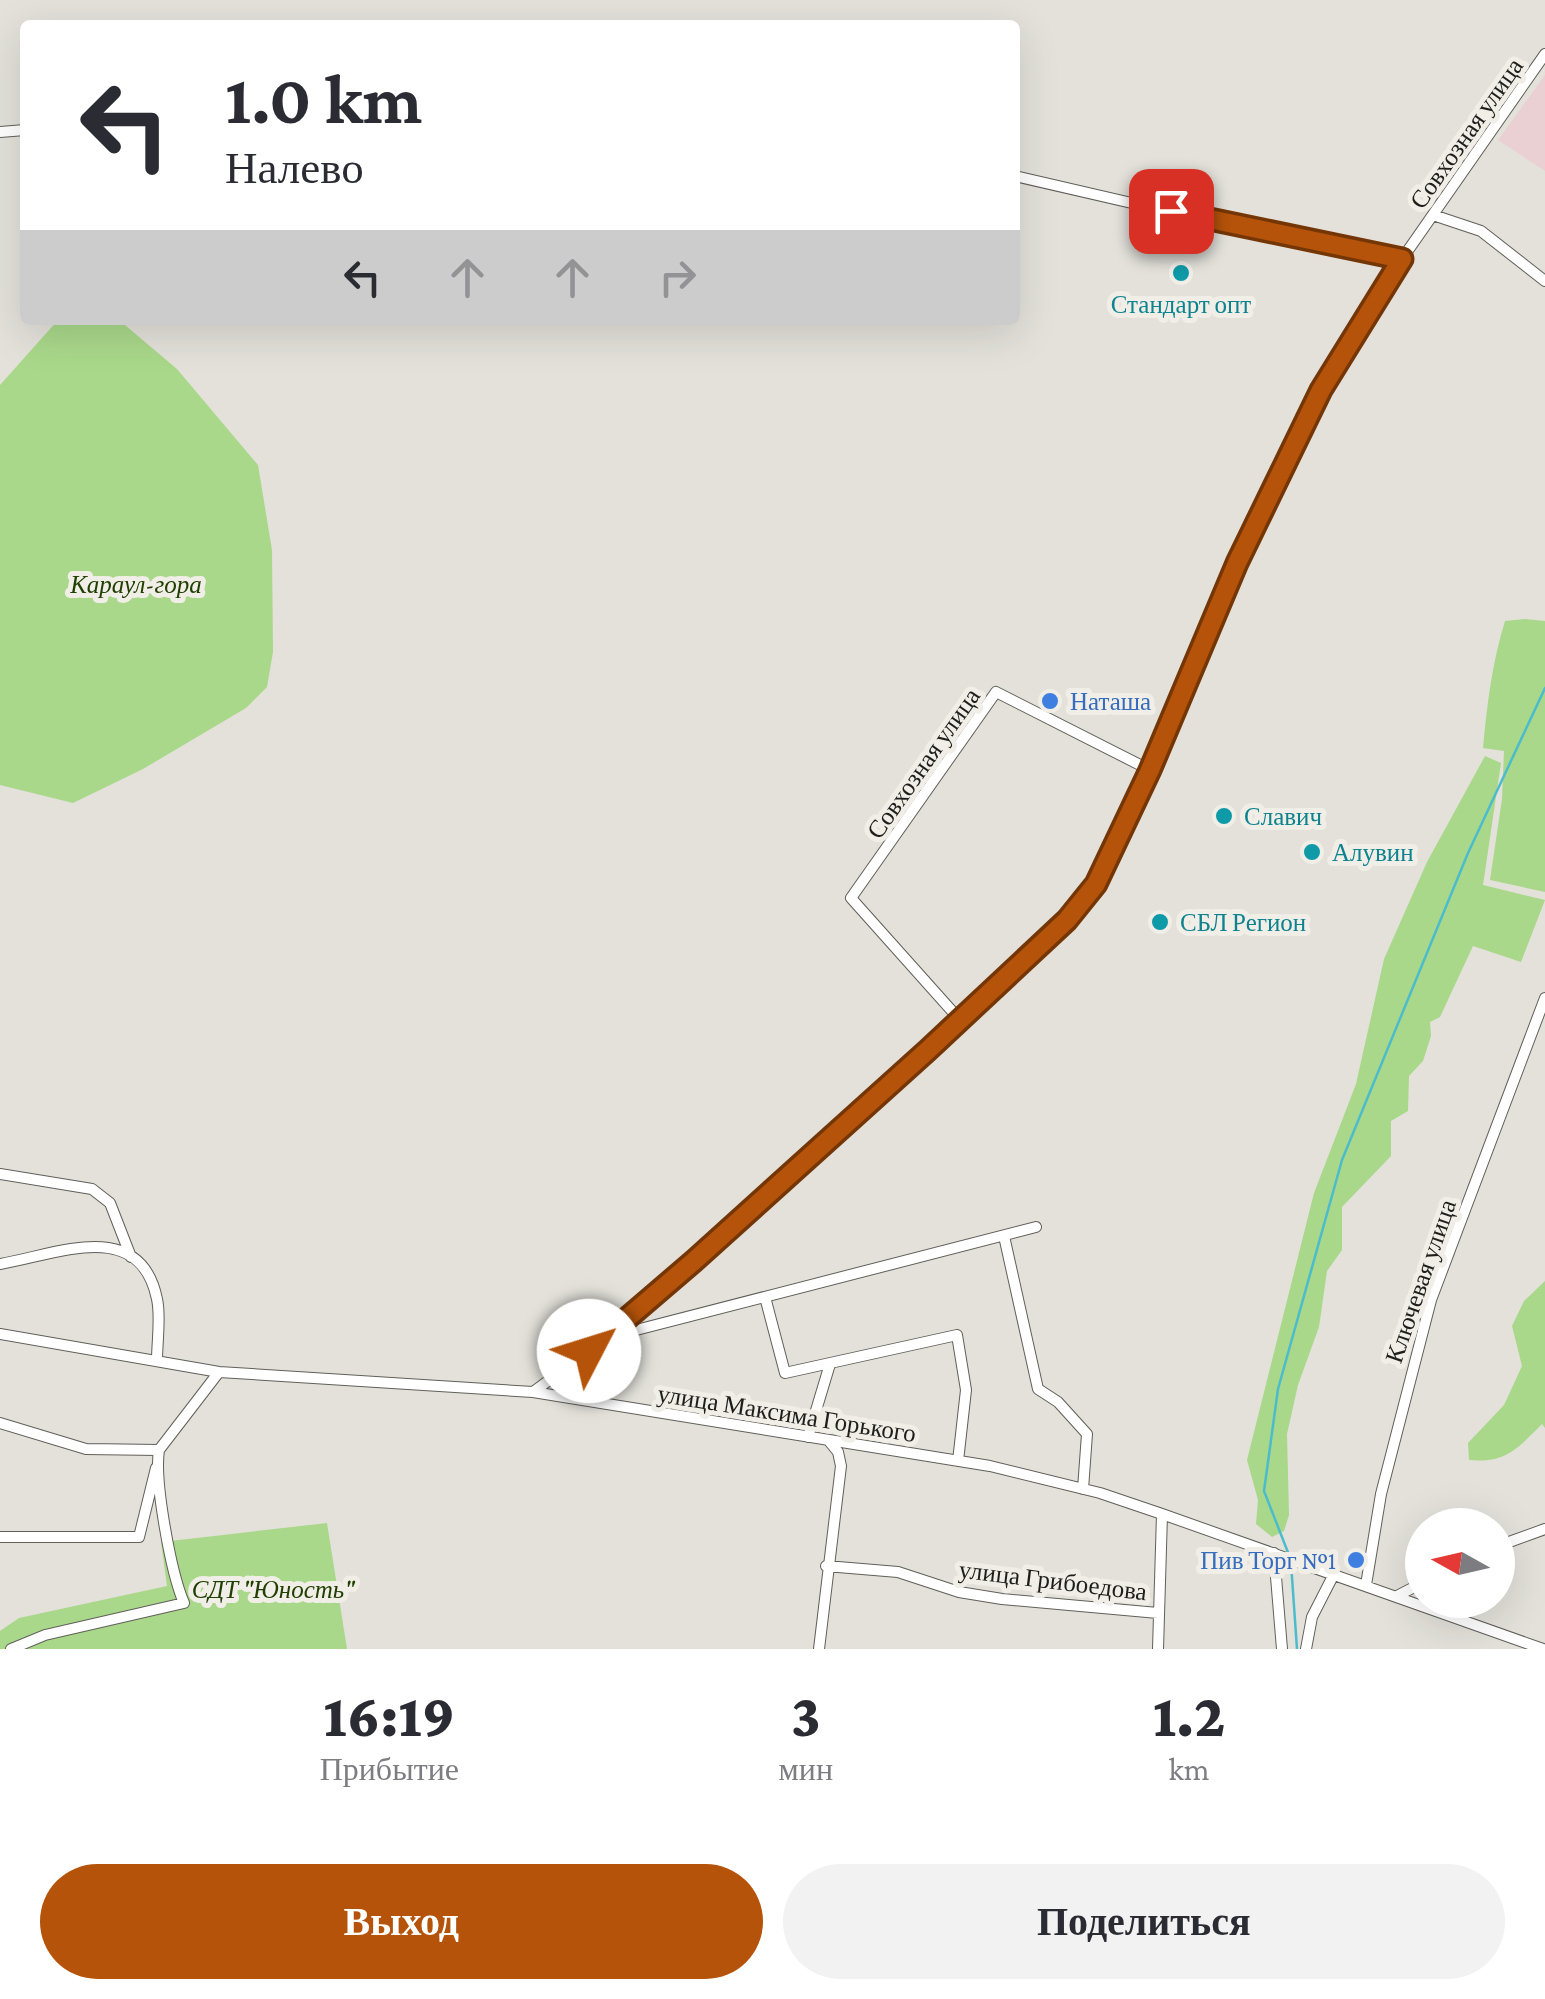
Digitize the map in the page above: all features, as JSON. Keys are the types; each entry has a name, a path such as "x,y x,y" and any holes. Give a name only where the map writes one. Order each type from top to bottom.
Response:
{"street":[{"name":"Совхозная улица","path":"533,1392 608,1337 960,1020 1067,920 1096,884 1150,770 1237,563 1321,390 1402,259 1545,54"},
{"path":"1020,177 1402,259"},
{"path":"1434,215 1482,231 1545,280"},
{"name":"Совхозная улица","path":"960,1020 852,898 996,692 1150,770"},
{"name":"Ключевая улица","path":"1366,1586 1381,1494 1431,1300 1545,998"},
{"path":"0,1174 92,1189 110,1203 132,1258"},
{"path":"608,1337 1036,1228"},
{"path":"1004,1236 1038,1389 1066,1410 1087,1434 1083,1489"},
{"path":"0,1264 88,1245 116,1247 142,1266 157,1298 157,1361"},
{"path":"765,1297 785,1373 957,1335 966,1390 958,1461"},
{"name":"улица Максима Горького","path":"0,1334 219,1372 533,1392 958,1461 1083,1489 1162,1514 1543,1649"},
{"path":"808,1437 830,1364"},
{"path":"0,1537 139,1536 159,1450 219,1372"},
{"path":"0,1423 86,1448 159,1450"},
{"path":"818,1649 840,1466 838,1452 829,1440"},
{"path":"11,1649 45,1635 184,1602 177,1587 157,1464"},
{"path":"1158,1649 1162,1514"},
{"path":"1515,1540 1545,1529"},
{"path":"1274,1553 1282,1649"},
{"name":"улица Грибоедова","path":"826,1566 898,1572 974,1594 1158,1612"},
{"path":"1306,1649 1312,1617 1334,1574"},
{"path":"1397,1596 1405,1592"}],"shaded area":[{"path":"1545,75 1545,171 1498,140"}],"green space":[{"name":"Караул-гора","path":"54,325 125,325 177,369 258,465 272,550 273,652 267,687 246,708 143,769 73,803 0,785 0,385"},
{"path":"1505,621 1545,621 1545,892 1490,880 1502,799 1504,751 1483,748 1488,700"},
{"path":"1485,756 1501,763 1483,885 1545,900 1521,962 1473,946 1440,1017 1430,1022 1431,1036 1423,1061 1409,1076 1408,1111 1391,1121 1391,1156 1342,1207 1342,1250 1327,1271 1319,1327 1298,1385 1287,1434 1289,1515 1284,1531 1272,1537 1256,1524 1258,1500 1247,1460 1314,1193 1356,1084 1384,959 1427,862"},
{"path":"1545,1281 1545,1428 1542,1424 1502,1457 1469,1460 1468,1443 1504,1405 1522,1366 1512,1326 1524,1301"},
{"name":"СДТ \"Юность\"","path":"327,1523 347,1649 0,1649 0,1631 19,1618 167,1586 161,1542"}],"waterway":[{"path":"1289,1555 1264,1491 1278,1389 1342,1160 1468,853 1545,688"},
{"path":"1291,1563 1297,1649"}],"place":[{"name":"Стандарт опт","path":"1181,273"},
{"name":"Наташа","path":"1050,701"},
{"name":"Славич","path":"1224,816"},
{"name":"Алувин","path":"1312,852"},
{"name":"СБЛ Регион","path":"1160,922"},
{"name":"Пив Торг №1","path":"1356,1560"}],"route":[{"path":"589,1351 928,1050 1067,920 1096,884 1150,770 1237,563 1321,390 1402,259 1171,211"}]}
